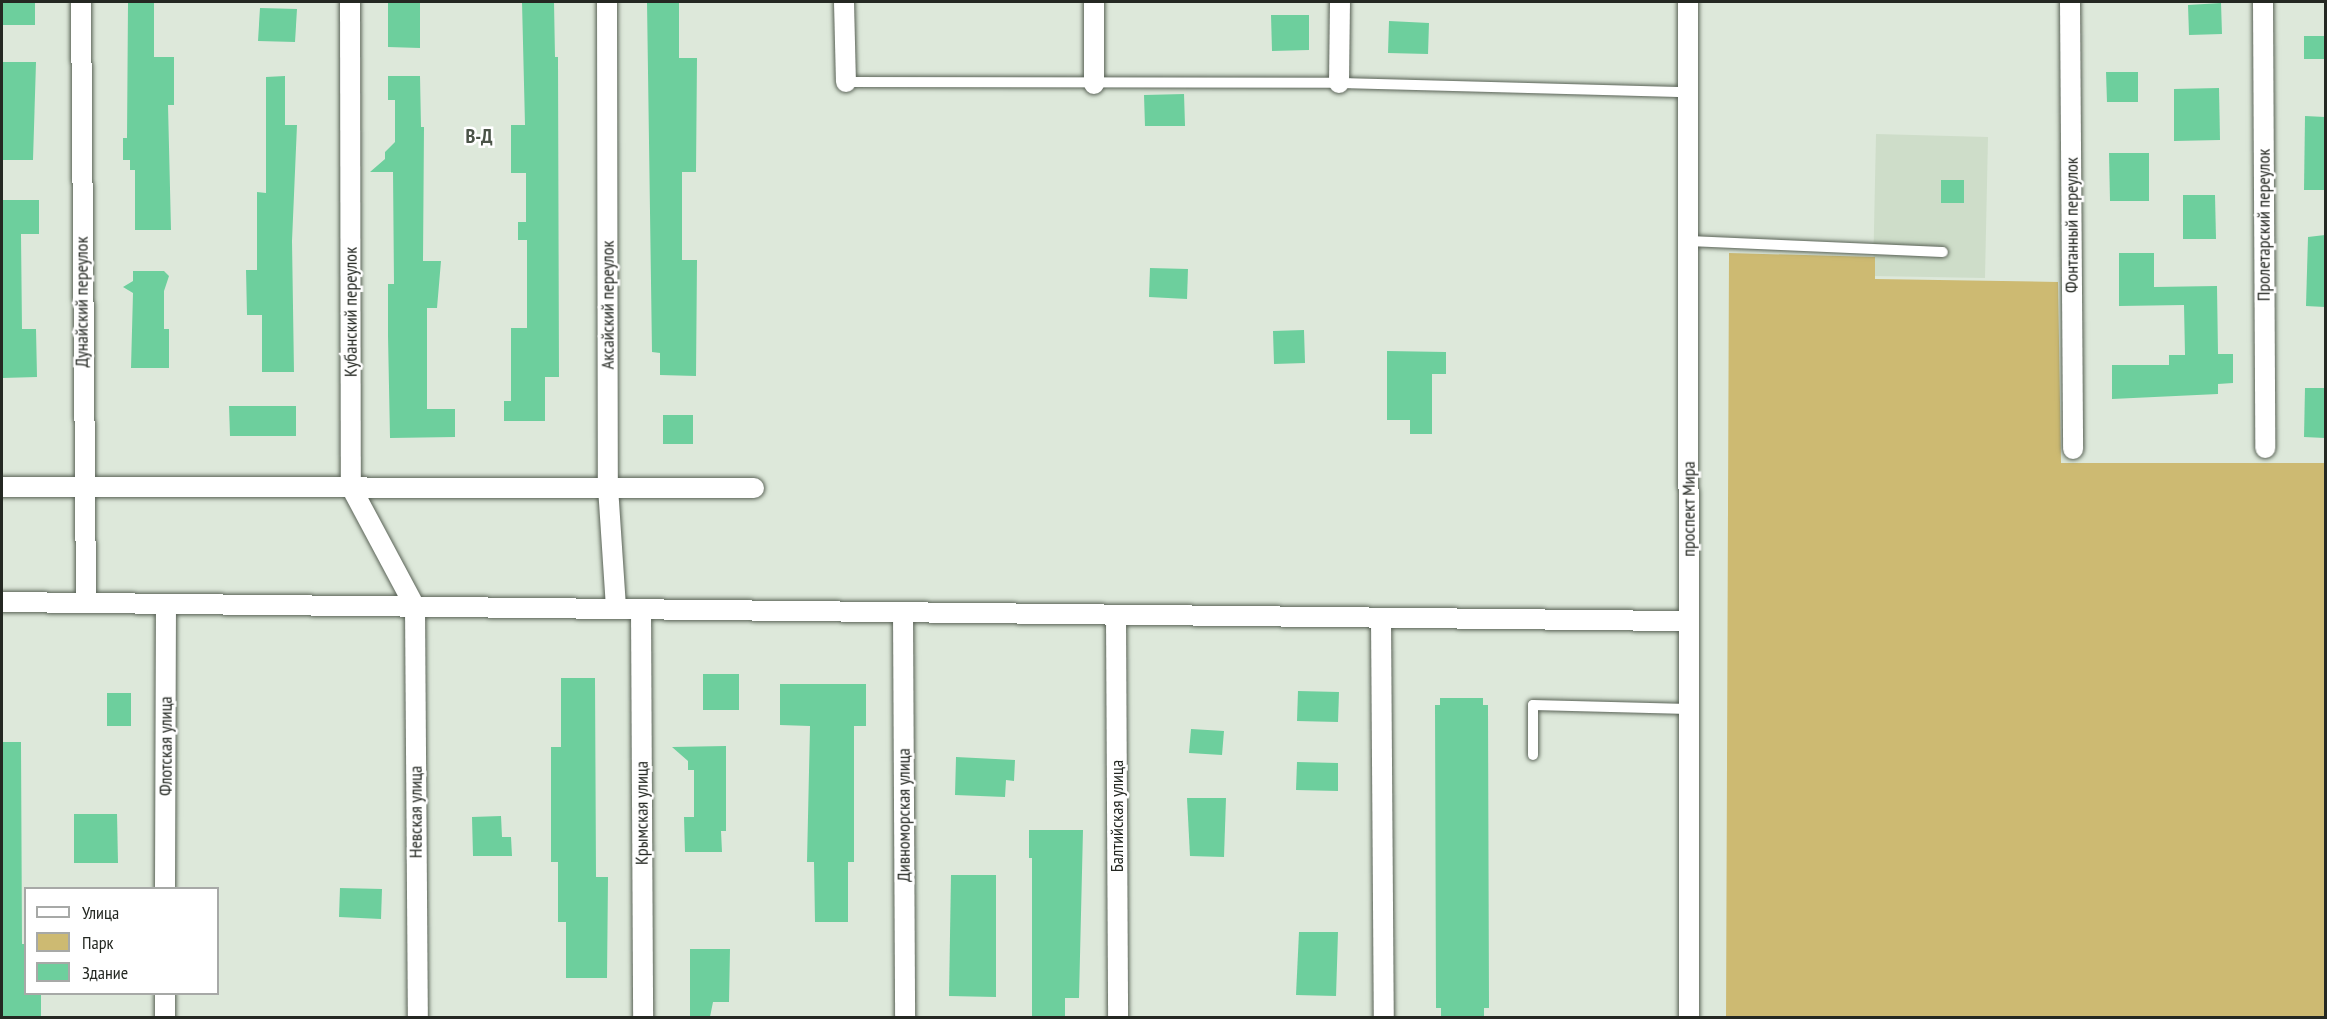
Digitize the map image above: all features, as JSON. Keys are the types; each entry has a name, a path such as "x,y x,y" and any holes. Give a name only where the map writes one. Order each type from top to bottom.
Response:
{"street":[{"name":"Дунайский переулок","path":"81,2 83,487 86,603"},
{"name":"Кубанский переулок","path":"350,2 351,487 415,607"},
{"name":"Аксайский переулок","path":"607,2 608,487 616,609"},
{"path":"844,2 846,81"},
{"path":"1094,2 1094,84"},
{"path":"1339,84 1340,2"},
{"name":"проспект Мира","path":"1688,2 1689,1017"},
{"name":"Фонтанный переулок","path":"2070,2 2073,449"},
{"name":"Пролетарский переулок","path":"2263,2 2265,448"},
{"path":"2,487 754,488"},
{"path":"2,602 1689,621"},
{"name":"Флотская улица","path":"165,887 166,604"},
{"name":"Невская улица","path":"415,607 418,1017"},
{"name":"Крымская улица","path":"641,609 643,1017"},
{"name":"Дивноморская улица","path":"903,612 905,1017"},
{"name":"Балтийская улица","path":"1116,615 1118,1017"},
{"path":"1382,618 1384,1017"},
{"path":"165,995 165,1017"}],"lane":[{"path":"846,81 1339,84 1688,92"},
{"path":"1689,241 1943,252"},
{"path":"1533,755 1533,705 1689,709"}],"shaded area":[{"path":"1876,134 1988,137 1985,278 1873,276"}],"green space":[{"path":"1729,253 1875,257 1875,279 2058,282 2061,463 2325,463 2325,1017 1726,1017"}],"building":[{"path":"2,2 35,2 35,25 2,25"},
{"path":"388,2 420,2 420,48 388,47"},
{"path":"522,2 554,2 555,57 558,57 559,377 545,377 545,421 504,421 504,401 511,401 511,328 527,328 527,240 518,240 518,222 526,222 526,173 511,173 511,125 525,125"},
{"path":"647,2 679,2 679,58 697,58 696,172 682,172 682,260 697,260 696,376 660,375 660,353 652,352"},
{"path":"128,3 154,3 154,57 174,57 174,105 168,105 171,230 135,230 135,170 130,170 130,160 123,160 123,138 127,138"},
{"path":"2221,3 2222,34 2189,35 2188,5"},
{"path":"260,8 297,9 295,42 258,41"},
{"path":"1271,15 1309,15 1309,50 1272,51"},
{"path":"1389,21 1429,23 1428,54 1388,53"},
{"path":"2304,36 2325,36 2325,59 2304,59"},
{"path":"2,62 36,62 33,160 2,160"},
{"path":"2106,72 2138,72 2138,102 2107,102"},
{"path":"285,76 285,125 297,125 292,241 294,372 262,372 262,315 247,315 246,270 257,270 257,192 266,193 266,77"},
{"path":"388,76 420,76 421,127 424,127 423,261 441,261 437,308 427,308 427,409 455,409 455,437 390,438 388,284 394,284 393,172 370,172 385,159 385,152 395,142 395,100 388,100"},
{"path":"2219,88 2220,140 2174,141 2174,89"},
{"path":"1184,94 1185,126 1145,126 1144,95"},
{"path":"2305,116 2325,117 2325,190 2304,190"},
{"path":"2109,153 2149,153 2149,201 2110,201"},
{"path":"1941,180 1964,180 1964,203 1941,203"},
{"path":"2183,195 2215,195 2216,239 2183,239"},
{"path":"2,200 39,200 39,234 21,234 22,329 36,329 37,377 2,378"},
{"path":"2325,235 2325,307 2306,306 2308,237"},
{"path":"2119,253 2154,253 2154,287 2217,286 2218,354 2233,354 2233,383 2218,384 2218,394 2112,399 2112,365 2169,365 2169,355 2185,355 2184,305 2119,306"},
{"path":"1150,268 1188,269 1187,299 1149,297"},
{"path":"133,271 164,271 169,276 164,291 164,329 169,329 169,368 131,368 133,293 123,287 133,281"},
{"path":"1304,330 1305,363 1274,364 1273,331"},
{"path":"1387,351 1446,352 1446,374 1432,374 1432,434 1410,434 1410,420 1387,420"},
{"path":"2305,388 2325,388 2325,438 2304,437"},
{"path":"229,406 296,406 296,436 230,436"},
{"path":"663,415 693,415 693,444 663,444"},
{"path":"703,674 739,674 739,710 703,710"},
{"path":"561,678 595,678 596,877 608,877 607,978 566,978 566,922 558,922 558,862 551,862 551,747 561,747"},
{"path":"780,684 866,684 866,726 854,726 854,862 848,862 848,922 815,922 814,862 807,862 810,726 780,725"},
{"path":"1298,691 1339,692 1338,722 1297,721"},
{"path":"107,693 131,693 131,726 107,726"},
{"path":"1440,698 1483,698 1483,705 1488,705 1489,1008 1484,1008 1484,1017 1441,1017 1441,1008 1436,1008 1435,705 1440,705"},
{"path":"1191,729 1224,731 1222,755 1189,753"},
{"path":"2,742 21,742 24,995 41,995 41,1017 2,1017"},
{"path":"726,746 726,831 721,831 722,852 685,852 684,817 694,817 694,770 688,770 688,761 672,747"},
{"path":"956,757 1015,760 1014,781 1006,780 1005,797 955,795"},
{"path":"1297,762 1338,763 1338,791 1296,790"},
{"path":"1187,798 1226,798 1224,857 1190,856"},
{"path":"74,814 117,814 118,863 74,863"},
{"path":"501,816 502,837 511,837 512,856 473,856 472,817"},
{"path":"1029,830 1083,830 1079,998 1065,998 1065,1017 1032,1017 1032,858 1029,858"},
{"path":"951,875 996,875 996,997 949,996"},
{"path":"340,888 382,889 381,919 339,917"},
{"path":"1299,932 1338,932 1336,996 1296,995"},
{"path":"690,949 730,949 729,1002 713,1002 710,1017 690,1017"}],"district":[{"name":"В-Д","path":"479,136"}]}
